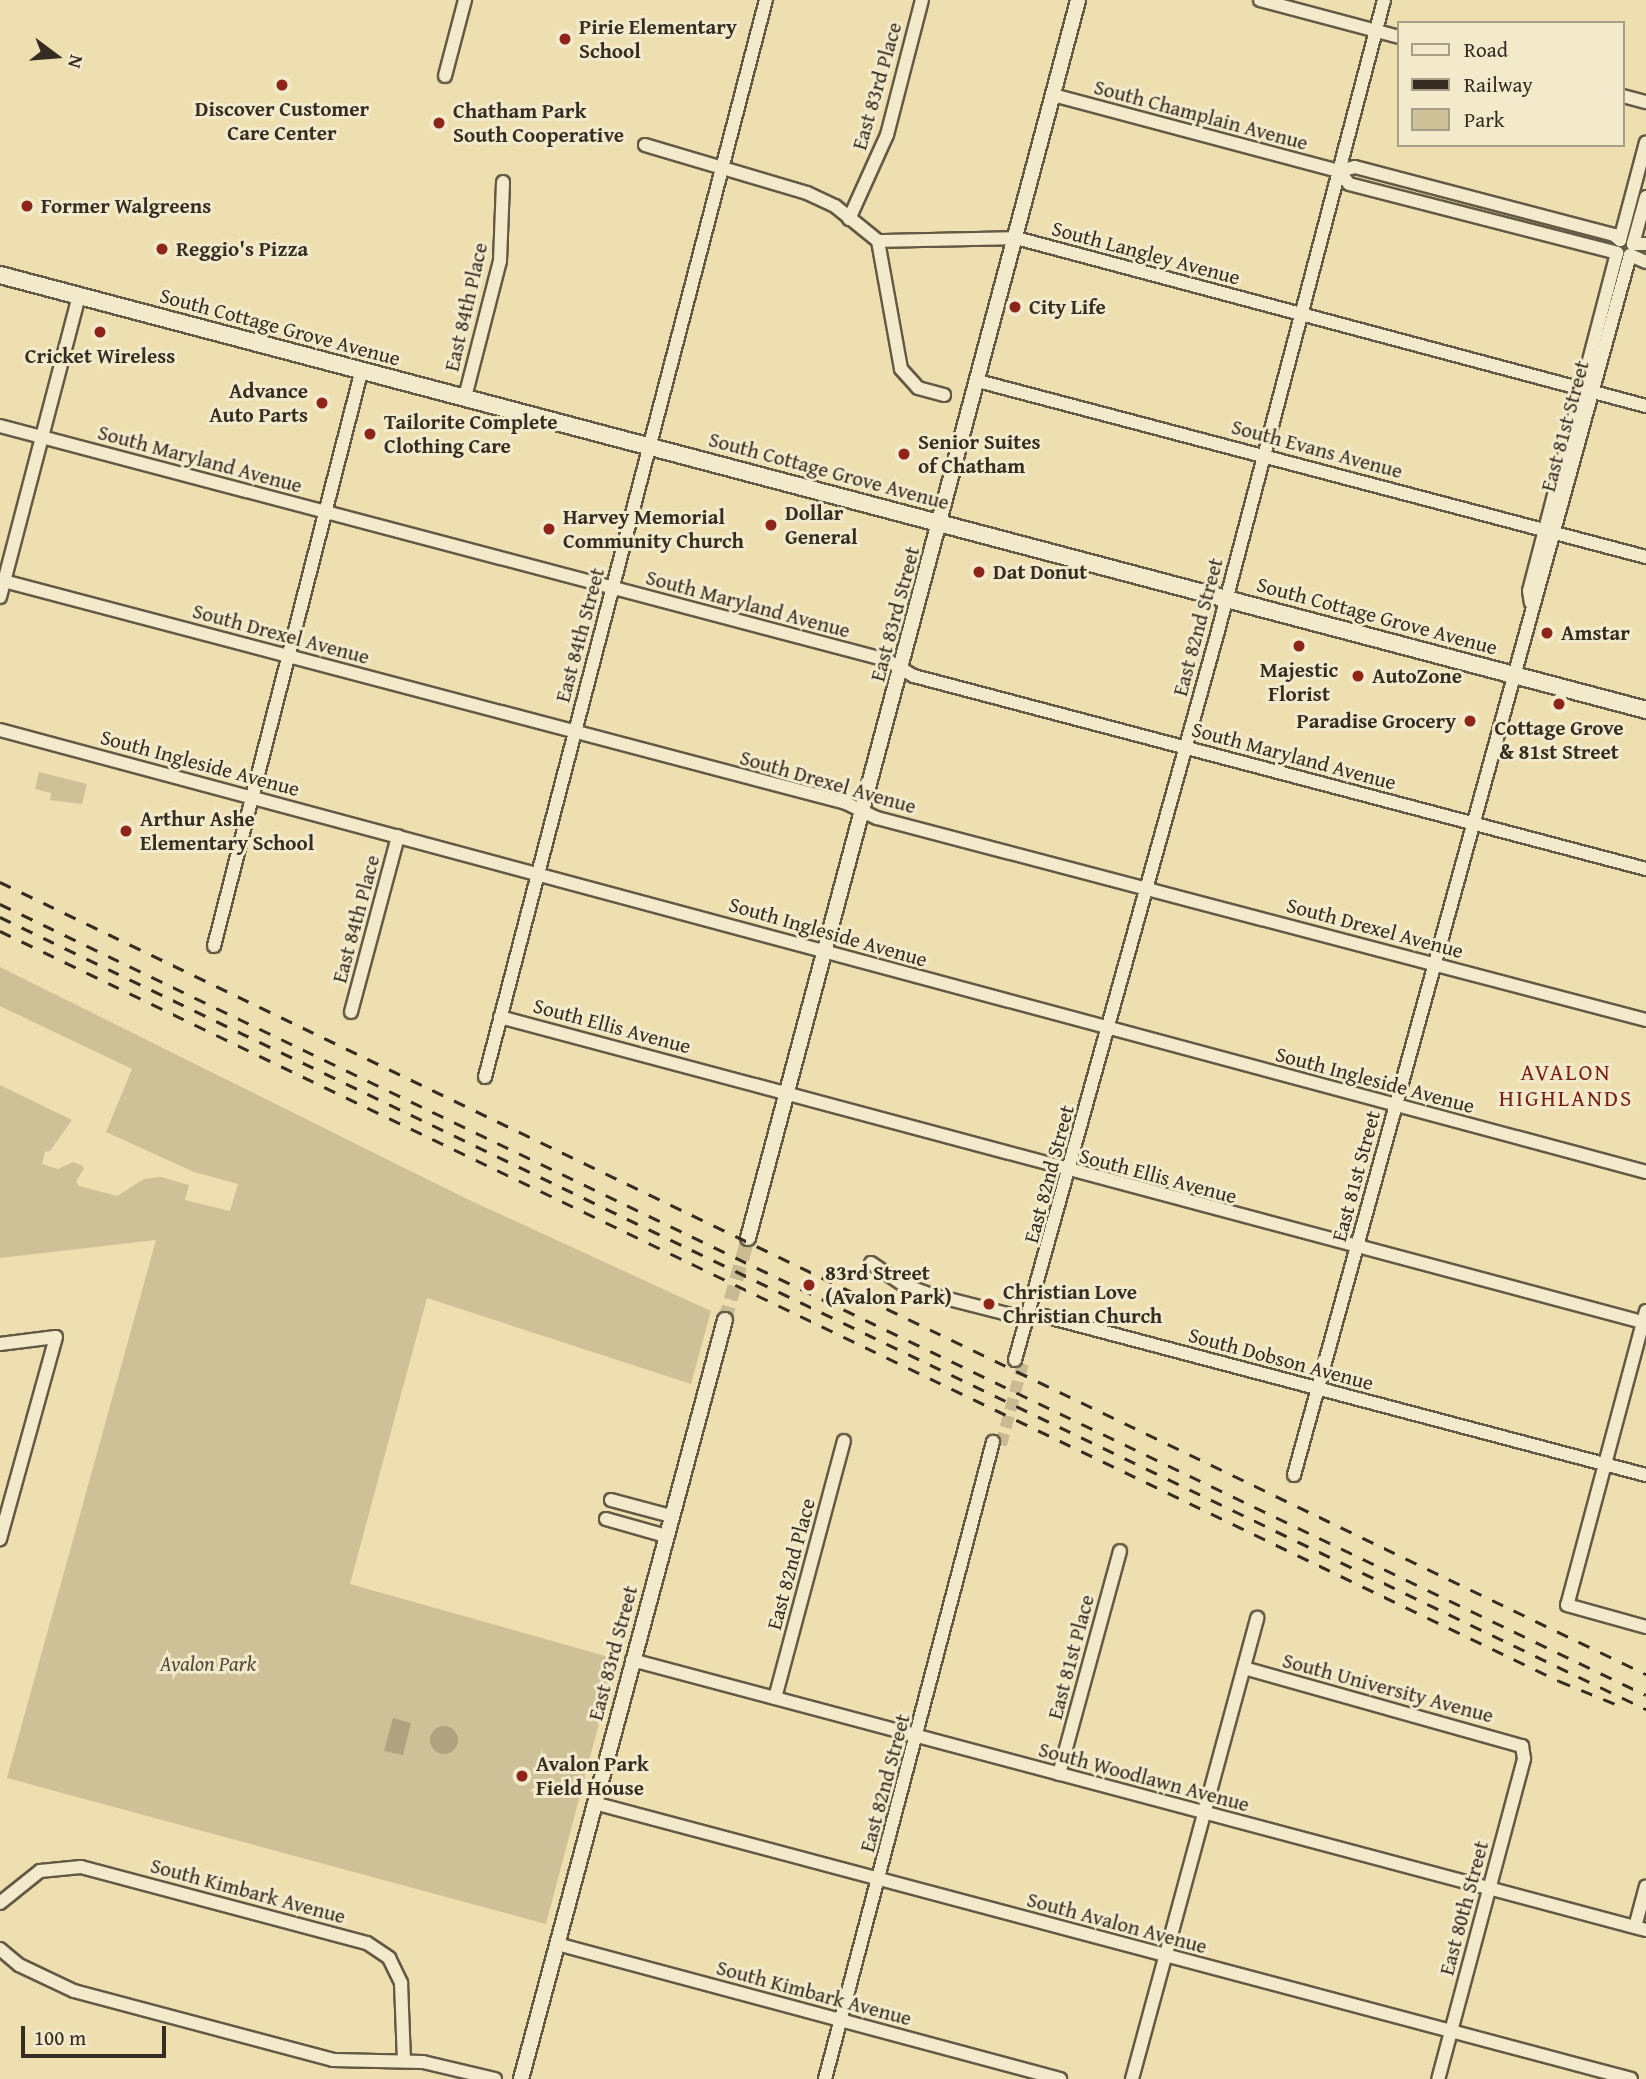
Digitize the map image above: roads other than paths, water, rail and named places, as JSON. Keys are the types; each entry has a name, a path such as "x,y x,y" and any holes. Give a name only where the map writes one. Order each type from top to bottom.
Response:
{"main road":[{"name":"South Cottage Grove Avenue","path":"0,275 1646,709"}],"street":[{"path":"445,76 465,0"},
{"name":"East 84th Street","path":"485,1077 766,0"},
{"name":"East 83rd Place","path":"849,219 887,135 922,0"},
{"name":"East 83rd Street","path":"748,1238 903,669 1078,0"},
{"path":"1259,0 1398,37"},
{"name":"East 82nd Street","path":"1019,1361 1226,598 1384,0"},
{"name":"South Champlain Avenue","path":"1053,95 1339,171 1355,167 1614,235 1646,262"},
{"path":"1625,97 1646,102"},
{"name":"East 81st Street","path":"1294,1475 1531,603 1529,591 1551,531 1594,392 1629,247 1646,142"},
{"path":"645,145 723,165 807,193 878,241 901,369 907,381 918,388 944,395"},
{"name":"South Champlain Avenue","path":"1339,171 1349,184 1471,216 1629,247"},
{"name":"East 84th Place","path":"465,397 500,261 503,182"},
{"name":"East 81st Street","path":"1551,531 1581,389 1646,197"},
{"path":"1471,216 1475,199"},
{"name":"South Langley Avenue","path":"878,241 1016,238 1646,406"},
{"path":"0,597 2,580 79,296"},
{"path":"214,946 362,369"},
{"name":"South Evans Avenue","path":"978,381 1646,556"},
{"name":"South Maryland Avenue","path":"0,426 887,660 903,669 1186,747 1646,869"},
{"name":"South Drexel Avenue","path":"2,580 1646,1020"},
{"name":"South Ingleside Avenue","path":"0,730 538,873 1109,1030 1646,1172"},
{"name":"East 84th Place","path":"351,1012 398,836"},
{"name":"South Ellis Avenue","path":"500,1017 1357,1248 1645,1319"},
{"name":"South Dobson Avenue","path":"871,1263 904,1284 929,1294 1015,1316 1031,1316 1646,1475"},
{"path":"1645,1319 1567,1605 1646,1627"},
{"name":"East 83rd Street","path":"521,2079 725,1320"},
{"path":"0,1345 56,1337 5,1504 0,1539"},
{"name":"East 82nd Place","path":"775,1698 844,1441"},
{"name":"East 82nd Street","path":"825,2079 997,1443"},
{"path":"611,1500 671,1516"},
{"path":"606,1519 666,1536"},
{"name":"East 81st Place","path":"1059,1774 1120,1551"},
{"path":"1132,2079 1257,1618"},
{"name":"South Woodlawn Avenue","path":"632,1660 1641,1929"},
{"name":"South University Avenue","path":"1244,1668 1522,1746"},
{"name":"East 80th Street","path":"1438,2079 1524,1759 1522,1746"},
{"name":"South Avalon Avenue","path":"594,1803 1631,2079"},
{"name":"South Kimbark Avenue","path":"0,1903 40,1871 81,1867 367,1943 389,1958 401,1983 404,2060"},
{"path":"1641,1929 1646,1886"},
{"name":"South Kimbark Avenue","path":"557,1944 1060,2079"},
{"path":"0,1949 19,1965 74,1991 333,2060 404,2060 495,2079"}],"tunnel":[{"path":"725,1320 748,1238"},
{"path":"1001,1445 1023,1363"}],"railway":[{"path":"0,882 1646,1674"},
{"path":"0,904 1646,1695"},
{"path":"0,917 1646,1709"},
{"path":"0,931 1559,1681 1618,1705"}],"place":[{"name":"Pirie Elementary School","path":"565,39"},
{"name":"Discover Customer Care Center","path":"282,85"},
{"name":"Chatham Park South Cooperative","path":"439,123"},
{"name":"Former Walgreens","path":"27,206"},
{"name":"Reggio's Pizza","path":"162,249"},
{"name":"City Life","path":"1015,307"},
{"name":"Cricket Wireless","path":"100,332"},
{"name":"Advance Auto Parts","path":"322,403"},
{"name":"Tailorite Complete Clothing Care","path":"370,434"},
{"name":"Senior Suites of Chatham","path":"904,454"},
{"name":"Dollar General","path":"771,525"},
{"name":"Harvey Memorial Community Church","path":"549,529"},
{"name":"Dat Donut","path":"979,572"},
{"name":"Amstar","path":"1547,633"},
{"name":"Majestic Florist","path":"1299,646"},
{"name":"AutoZone","path":"1358,676"},
{"name":"Cottage Grove & 81st Street","path":"1559,704"},
{"name":"Paradise Grocery","path":"1470,721"},
{"name":"Arthur Ashe Elementary School","path":"126,831"},
{"name":"83rd Street (Avalon Park)","path":"809,1285"},
{"name":"Christian Love Christian Church","path":"989,1304"},
{"name":"Avalon Park Field House","path":"522,1776"}],"district":[{"name":"AVALON HIGHLANDS","path":"1566,1085"}],"park label":[{"name":"Avalon Park","path":"208,1664"}]}
